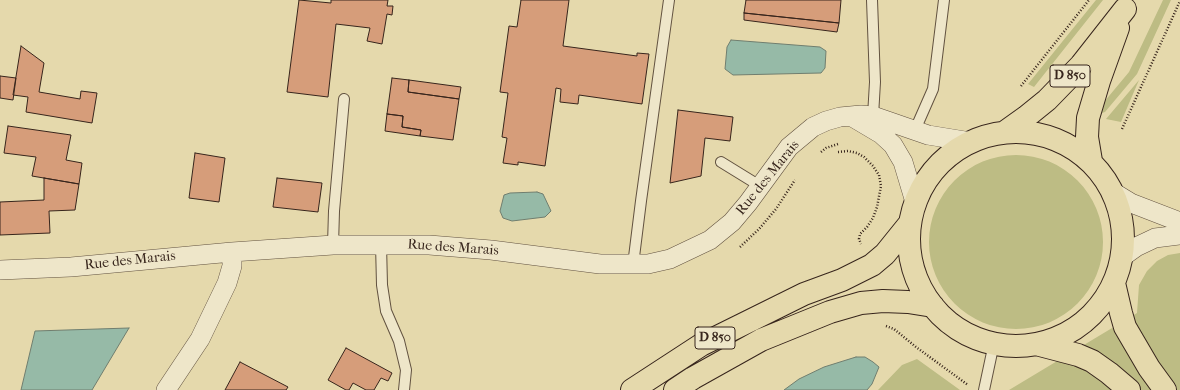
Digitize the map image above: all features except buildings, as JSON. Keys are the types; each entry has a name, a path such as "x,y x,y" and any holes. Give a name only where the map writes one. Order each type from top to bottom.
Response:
{"main road":[{"name":"D 850","path":"1005,132 1026,118 1047,100 1080,65 1127,4"},
{"name":"D 850","path":"1090,161 1087,137 1088,118 1099,81 1127,4"},
{"path":"1005,132 1029,132 1051,137 1072,147 1090,161 1103,176 1113,192 1121,213 1124,235 1122,257 1114,283 1104,300 1091,316 1074,329 1056,338 1036,344 1015,346 994,343 971,336 951,323 933,306 921,288 913,267 909,245 910,223 915,202 924,183 937,166 952,152 971,142 1005,132"},
{"name":"D 850","path":"632,390 701,345 804,294 842,280 872,265 885,254 910,223"},
{"path":"1114,283 1125,327 1149,368 1165,390"},
{"name":"D 850","path":"675,390 692,378 761,340 830,312 861,303 883,301 908,302 933,306"},
{"path":"1036,344 1078,355 1092,361 1109,372 1129,390"}],"street":[{"name":"Rue des Marais","path":"0,270 71,267 232,252 333,245 381,244 491,250 600,264 648,264 670,259 710,240 732,222 789,147 813,127 826,121 840,117 861,115 873,125 915,130 928,135 971,142"},
{"path":"873,125 893,145 903,162 915,202"},
{"path":"1113,192 1131,203 1180,222"},
{"path":"1122,257 1136,247 1155,238 1180,235"},
{"path":"166,390 200,339 226,283 232,266 232,252"}],"lane":[{"path":"633,265 670,0"},
{"path":"872,0 875,82 873,125"},
{"path":"915,130 933,89 944,0"},
{"path":"333,245 334,210 344,99"},
{"path":"721,162 760,186"},
{"path":"381,244 382,285 386,312 398,341 406,370 404,390"},
{"path":"984,390 994,343"}],"path":[{"path":"1021,86 1089,0"},
{"path":"1122,129 1180,1"},
{"path":"838,152 848,151 864,156 874,166 879,175 881,186 877,207 873,218 860,234 859,239 862,250"},
{"path":"884,324 894,329 969,386"}],"shaded area":[{"path":"1096,0 1103,0 1034,87 1028,84"},
{"path":"1163,0 1171,0 1137,74 1105,112 1102,113 1104,102 1129,72"},
{"path":"731,40 820,47 826,51 825,68 821,73 733,75 725,69 727,47"},
{"path":"1139,80 1121,122 1106,119"},
{"path":"1016,155 1033,157 1049,162 1071,175 1083,187 1092,201 1099,217 1103,242 1101,259 1096,275 1083,297 1071,309 1057,318 1041,325 1016,329 999,327 983,322 961,309 949,297 940,283 933,267 929,242 931,225 936,209 949,187 961,175 975,166 991,159"},
{"path":"537,192 543,194 551,211 545,217 512,221 503,218 500,211 504,195 510,193"},
{"path":"1180,253 1180,390 1009,390 1137,313 1139,285 1147,271 1157,261 1168,255"},
{"path":"129,328 92,390 21,390 35,331"},
{"path":"856,357 865,357 879,367 872,384 867,390 784,390 799,379 824,367"},
{"path":"917,359 960,390 878,390 902,365"}]}
